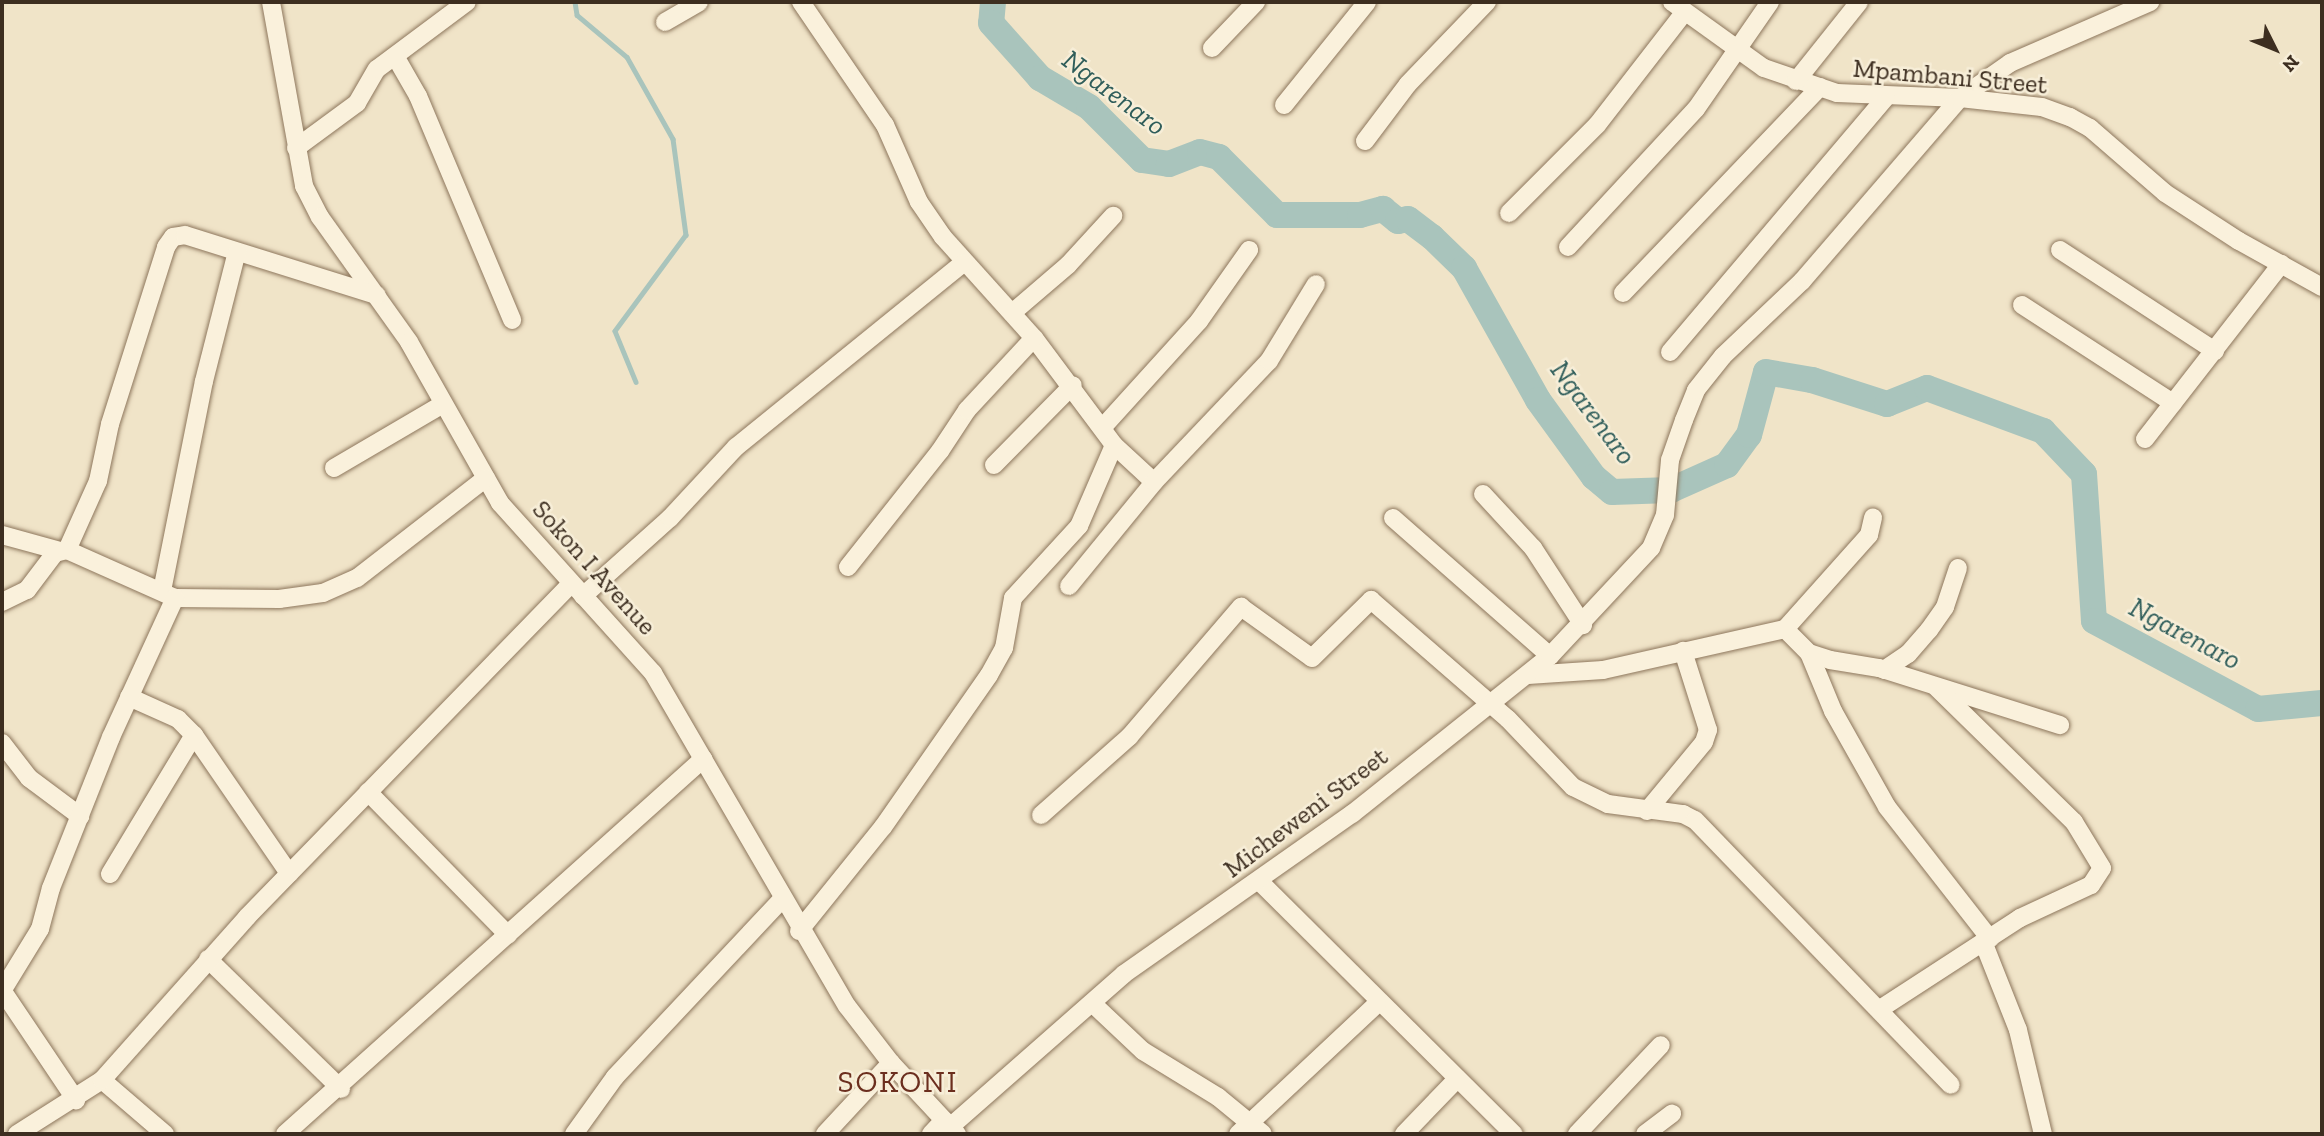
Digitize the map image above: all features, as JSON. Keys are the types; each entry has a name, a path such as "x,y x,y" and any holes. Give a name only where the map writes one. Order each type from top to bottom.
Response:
{"street":[{"name":"Sokon I Avenue","path":"271,2 304,186 315,207 377,295 500,503 653,673 783,898 799,931 847,1006 891,1063 950,1127"},
{"path":"296,148 357,103 377,69 467,2"},
{"path":"665,22 699,2"},
{"path":"801,2 885,125 919,202 962,263 1034,338 1073,385 1114,445 1154,481"},
{"path":"1212,48 1256,2"},
{"path":"1284,105 1367,2"},
{"path":"1365,141 1408,83 1487,2"},
{"path":"1568,247 1653,159 1738,52 1770,2"},
{"path":"1796,81 1859,2"},
{"path":"1960,98 2010,64 2150,2"},
{"path":"1509,213 1597,125 1678,6"},
{"name":"Mpambani Street","path":"1678,6 1738,52 1796,81 1886,97 1960,98 2042,107 2070,117 2090,128 2165,192 2281,264 2322,286"},
{"path":"395,56 418,96 512,320"},
{"path":"1623,293 1820,87"},
{"path":"1670,352 1886,97"},
{"name":"Micheweni Street","path":"931,1134 950,1127 1156,951 1259,881 1492,706 1583,625 1651,548 1665,515 1670,460 1696,390 1723,356 1802,281 1960,98"},
{"path":"1012,313 1068,265 1113,216"},
{"path":"2,602 27,590 64,550 98,481 110,424 166,247 173,237 185,235 377,295"},
{"path":"1103,427 1199,321 1249,250"},
{"path":"2060,250 2215,351"},
{"path":"76,1100 2,990 40,929 51,888 130,697 168,594 204,381 237,252"},
{"path":"17,1134 76,1100 102,1080 169,1009 208,959 289,873 578,590 670,517 736,447 962,263"},
{"path":"2145,439 2281,264"},
{"path":"1069,586 1154,481 1269,361 1316,284"},
{"path":"2022,305 2173,403"},
{"path":"848,567 940,451 967,410 1034,338"},
{"path":"994,465 1073,385"},
{"path":"334,468 443,404"},
{"path":"799,931 883,827 989,674 1004,648 1013,598 1079,526 1114,445"},
{"path":"2,535 64,550 168,594 279,599 340,587 486,478"},
{"path":"1483,494 1533,548 1583,625"},
{"path":"1528,675 1603,670 1786,629 1869,535 1873,516"},
{"path":"1393,518 1550,656"},
{"path":"1884,670 1908,654 1929,630 1945,607 1958,568"},
{"path":"1041,816 1129,737 1241,607 1311,658 1371,600 1492,706 1573,787 1608,804 1682,814 1695,820 1951,1085"},
{"path":"1786,629 1810,653 1833,711 1887,807 1987,941 2018,1030 2043,1134"},
{"path":"1647,811 1704,742 1708,730 1683,651"},
{"path":"1810,653 1884,670 2060,725"},
{"path":"1880,1009 2042,906 2091,886 2102,868 2074,822 1936,687"},
{"path":"130,697 178,719 194,734 289,873"},
{"path":"110,874 194,734"},
{"path":"2,743 29,778 80,816"},
{"path":"285,1134 341,1089 703,759"},
{"path":"368,793 508,934"},
{"path":"1259,881 1377,1004 1514,1134"},
{"path":"574,1134 615,1077 783,898"},
{"path":"208,959 341,1089"},
{"path":"1092,1003 1143,1051 1218,1097 1250,1130 1377,1004"},
{"path":"1577,1134 1661,1045"},
{"path":"825,1134 891,1063"},
{"path":"102,1080 165,1134"},
{"path":"1404,1134 1456,1080"},
{"path":"1645,1134 1672,1114"}],"waterway":[{"path":"575,2 577,15 627,57 673,139 686,235 615,331 636,382"},
{"name":"Ngarenaro","path":"993,2 991,23 1040,78 1089,107 1142,160 1169,164 1200,152 1219,157 1277,215 1360,215 1383,209 1398,221 1408,219 1432,237 1464,268 1538,400 1594,477 1612,492 1671,490 1727,465 1749,435 1766,372 1812,380 1887,404 1927,388 2043,431 2084,474 2094,621 2258,709 2322,703"}],"district":[{"name":"SOKONI","path":"898,1082"}]}
